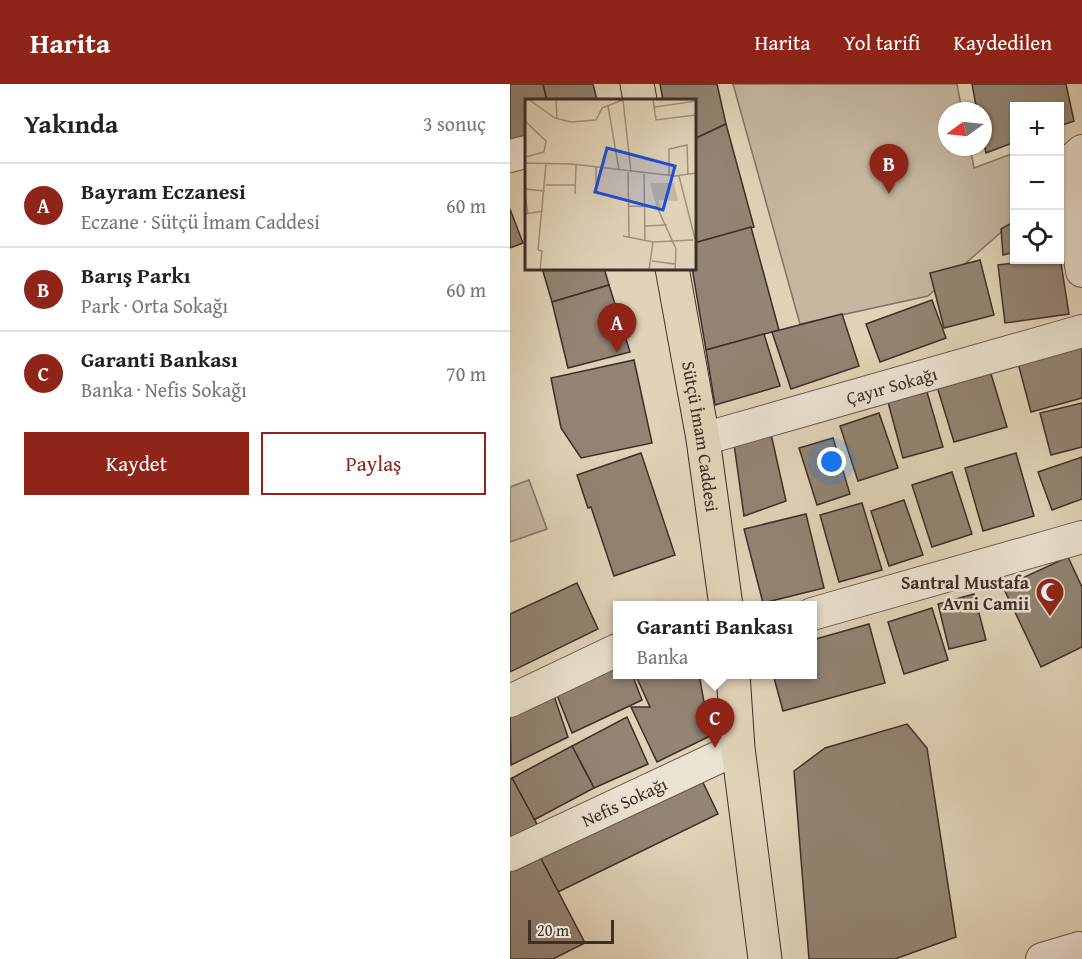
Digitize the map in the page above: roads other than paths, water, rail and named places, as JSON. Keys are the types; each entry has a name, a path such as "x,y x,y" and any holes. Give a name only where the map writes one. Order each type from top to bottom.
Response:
{"main road":[{"path":"637,84 640,99"},
{"name":"Sütçü İmam Caddesi","path":"672,270 703,439 720,601"},
{"path":"733,679 738,748 765,959"}],"street":[{"path":"1082,150 1065,166 1082,271"},
{"path":"510,156 525,152"},
{"name":"Çayır Sokağı","path":"703,439 1082,331"},
{"path":"817,613 1082,537"},
{"path":"510,701 613,652"},
{"name":"Nefis Sokağı","path":"510,855 738,748"},
{"path":"1042,959 1079,948"}],"place":[{"name":"Barış Parkı","path":"889,194"},
{"name":"Bayram Eczanesi","path":"617,353"},
{"name":"Santral Mustafa Avni Camii","path":"1050,618"},
{"name":"Garanti Bankası","path":"715,748"}]}
